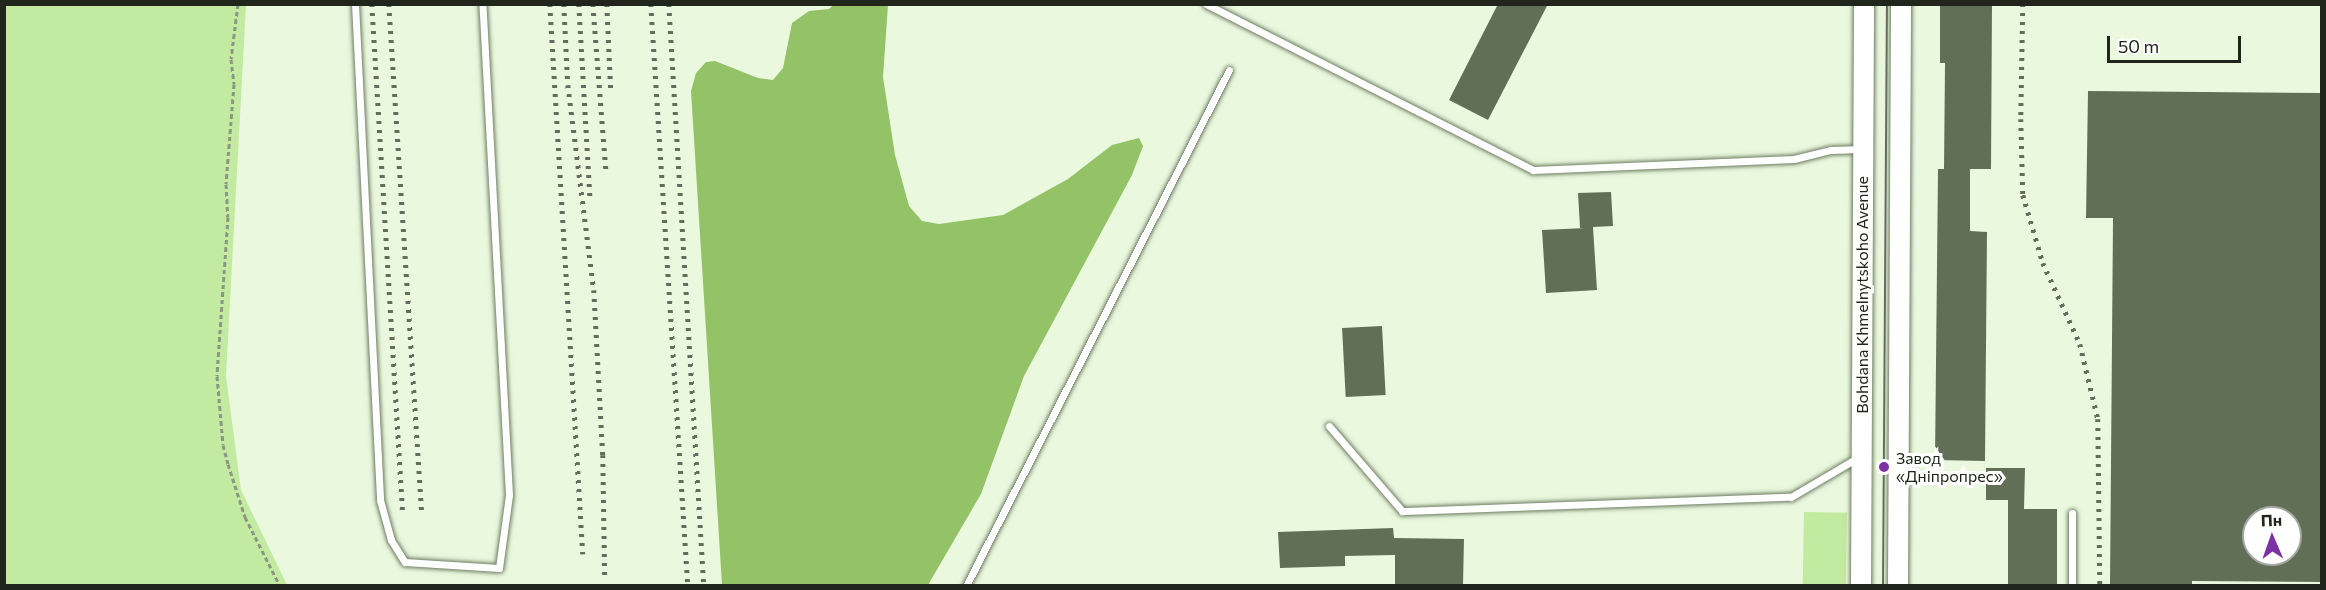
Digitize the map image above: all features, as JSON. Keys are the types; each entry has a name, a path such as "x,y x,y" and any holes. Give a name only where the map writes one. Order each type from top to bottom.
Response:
{"main road":[{"name":"Bohdana Khmelnytskoho Avenue","path":"1861,585 1864,4"},
{"path":"1898,585 1901,4"}],"lane":[{"path":"355,4 380,500 391,540 405,562 499,568 509,495 482,4"},
{"path":"1206,4 1533,170 1794,159 1831,150 1863,148"},
{"path":"966,585 1228,70"},
{"path":"1329,426 1402,511 1791,497 1861,456"},
{"path":"2072,513 2072,585"}],"path":[{"path":"238,4 231,58 234,84 227,138 228,217 217,376 223,445 228,464 245,517 280,585"}],"green space":[{"path":"834,4 888,5 883,77 895,155 909,206 922,221 939,224 1003,215 1068,179 1112,145 1139,138 1143,146 1132,175 1024,376 981,494 928,585 722,585 691,91 696,73 706,62 715,61 758,78 773,80 783,68 792,23 809,11 829,9"},
{"path":"4,5 246,5 226,376 241,490 287,585 5,585"},
{"path":"1804,512 1847,513 1846,586 1803,585"}],"building":[{"path":"1498,4 1548,4 1488,120 1449,100"},
{"path":"1940,4 1992,4 1991,169 1970,169 1970,231 1987,232 1985,461 1935,460 1938,169 1944,169 1945,63 1940,63"},
{"path":"2088,91 2322,93 2322,582 2192,581 2192,585 2110,585 2113,218 2086,218"},
{"path":"1611,192 1613,226 1593,227 1597,290 1546,293 1542,230 1586,228 1580,228 1578,193"},
{"path":"1382,326 1386,395 1346,397 1342,328"},
{"path":"1986,468 2025,468 2024,509 2057,509 2057,585 2008,585 2008,500 1986,500"},
{"path":"1393,528 1394,538 1464,539 1463,585 1395,585 1395,555 1345,556 1345,566 1280,568 1278,532"}],"tram line":[{"path":"1883,586 1887,4"}],"railway":[{"path":"372,4 403,515"},
{"path":"389,4 422,514"},
{"path":"550,4 583,554"},
{"path":"564,4 568,85 594,290 603,455 605,579"},
{"path":"579,4 590,197"},
{"path":"593,4 606,170"},
{"path":"607,4 611,93"},
{"path":"651,4 688,586"},
{"path":"669,4 704,586"},
{"path":"2023,4 2021,119 2023,195 2043,263 2080,344 2098,419 2100,586"}],"place":[{"name":"Завод «Дніпропрес»","path":"1884,467"}]}
